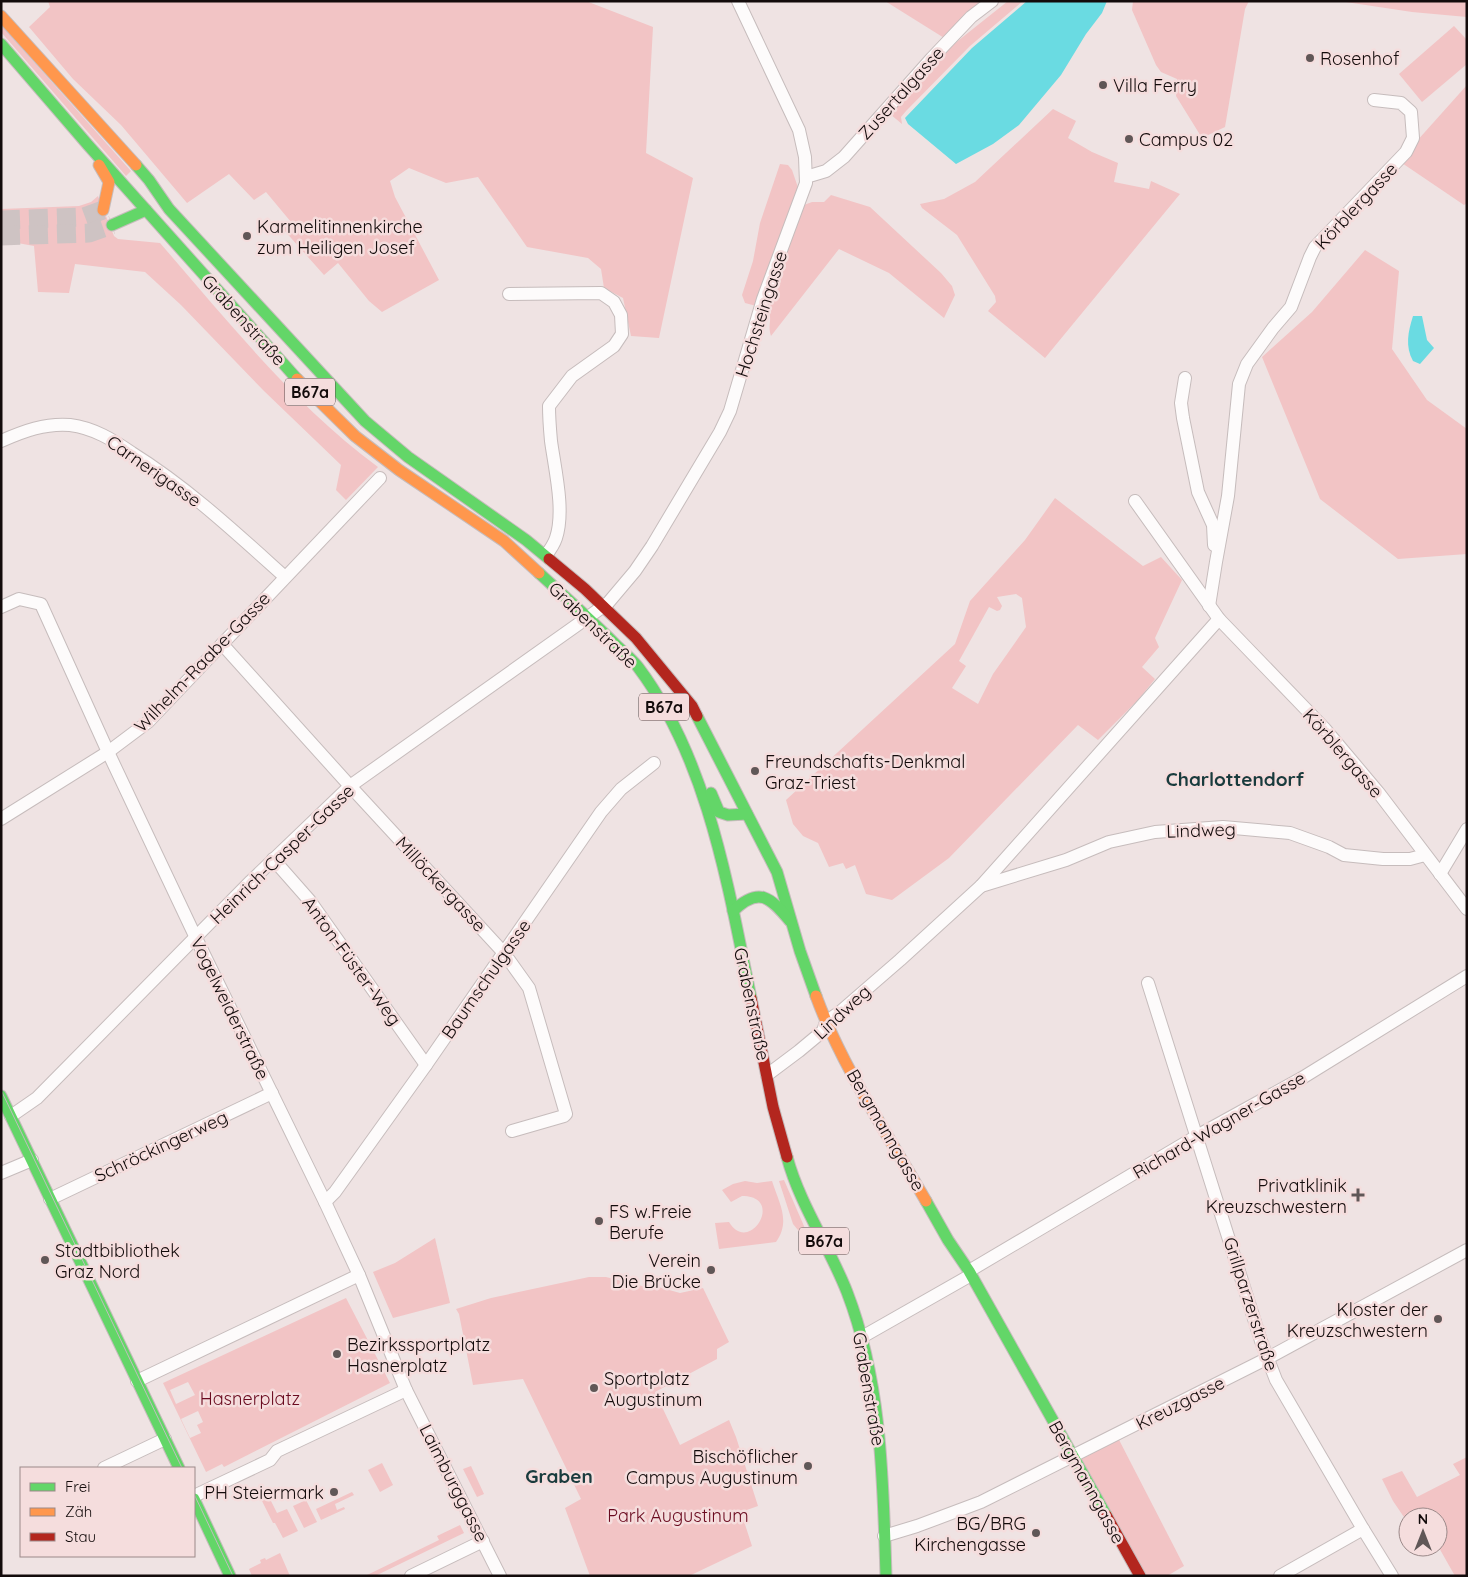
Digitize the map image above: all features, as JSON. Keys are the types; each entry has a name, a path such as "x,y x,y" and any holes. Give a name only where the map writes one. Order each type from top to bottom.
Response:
{"main road":[{"name":"Grabenstraße","path":"1,16 149,180 166,205 365,421 408,457 546,555 604,606 636,638 664,671"},
{"name":"Grabenstraße","path":"1,44 133,195 147,205 291,373 355,436 399,470 504,541 636,665 659,697 684,749 711,818 733,911 773,1107 792,1175 847,1292 862,1337 874,1395 882,1460 886,1576"},
{"name":"B67a","path":"88,145 109,182 102,210 133,195"},
{"path":"147,205 149,180"},
{"path":"112,225 147,205 166,205"},
{"name":"Bergmanngasse","path":"664,671 692,706 777,872 791,922 826,1022 853,1074 943,1231 970,1273 1140,1576"},
{"path":"684,749 698,763 719,812 728,815 747,814"},
{"path":"733,911 743,900 755,897 768,898 777,905 791,922"},
{"path":"1,1096 179,1467"},
{"path":"195,1500 230,1576"}],"street":[{"name":"Hochsteingasse","path":"604,606 622,588 652,546 720,432 730,411 763,299 803,195 806,177 804,147 799,130 738,1"},
{"name":"Zusertalgasse","path":"806,177 826,171 844,157 932,58 971,17 992,1"},
{"name":"Körblergasse","path":"1209,606 1228,496 1239,384 1247,364 1291,307 1315,247 1389,171 1406,152 1413,138 1411,112 1401,103 1374,100"},
{"name":"Grabenstraße","path":"508,294 601,293 614,302 621,315 622,334 614,346 572,376 548,406 559,507 558,531 555,541 546,555"},
{"name":"Körblergasse","path":"1185,378 1181,402 1183,418 1198,492 1213,525 1216,562"},
{"name":"Carnerigasse","path":"1,441 31,428 59,425 89,429 105,436 191,493 285,576"},
{"name":"Wilhelm-Raabe-Gasse","path":"1,819 108,752 148,722 380,478"},
{"name":"Körblergasse","path":"1135,501 1219,619 1325,729 1378,792 1467,909"},
{"name":"Vogelweiderstraße","path":"1,607 19,599 42,604 108,752 359,1275"},
{"name":"Heinrich-Casper-Gasse","path":"11,1116 37,1098 273,860 350,786 604,606"},
{"name":"Lindweg","path":"767,1075 823,1030 826,1022 900,960 980,886 1219,619"},
{"name":"Millöckergasse","path":"222,644 504,953 529,988 566,1114 512,1132"},
{"name":"Baumschulgasse","path":"325,1202 335,1192 426,1065 605,807 621,789 654,763"},
{"name":"Lindweg","path":"980,886 1066,860 1109,842 1155,832 1223,827 1290,833 1329,847 1344,855 1401,859 1425,855"},
{"path":"1440,874 1467,829"},
{"name":"Anton-Füster-Weg","path":"273,860 310,901 426,1065"},
{"name":"Richard-Wagner-Gasse","path":"862,1337 920,1304 1010,1247 1197,1136 1302,1078 1467,976"},
{"name":"Grillparzerstraße","path":"1148,983 1276,1380 1363,1530 1392,1576"},
{"name":"Schröckingerweg","path":"50,1199 272,1093"},
{"path":"1,1173 32,1160"},
{"name":"Kreuzgasse","path":"884,1536 981,1502 1268,1358 1467,1250"},
{"path":"137,1381 359,1275 406,1390 277,1451 270,1460 195,1498"},
{"name":"Laimburggasse","path":"406,1390 484,1541 500,1576"},
{"path":"106,1467 165,1439"},
{"path":"1280,1576 1363,1530"},
{"path":"411,1576 484,1541"}],"green space":[{"path":"48,1 586,1 653,27 646,153 693,178 659,338 631,336 623,298 604,288 601,269 588,258 527,247 478,177 446,183 409,168 390,181 395,197 439,280 382,312 369,301 338,263 324,275 283,229 291,222 266,192 254,200 229,174 187,203 121,125 73,79 29,27 50,7"},
{"path":"885,1 992,1 949,41"},
{"path":"1008,1 1023,1 970,46 906,111 901,117 902,124 890,114 954,44"},
{"path":"1133,1 1249,1 1245,9 1225,127 1202,138 1176,96 1177,79 1161,72 1156,65 1132,10"},
{"path":"1339,1 1467,1 1467,17 1412,12"},
{"path":"1,25 131,171 126,176 1,32"},
{"path":"1454,26 1467,40 1467,64 1422,102 1399,74"},
{"path":"1467,85 1467,203 1464,205 1399,161"},
{"path":"1053,109 1076,121 1068,138 1092,152 1118,163 1114,182 1149,189 1151,181 1180,194 1045,358 988,311 996,302 995,296 957,235 922,208 920,204 944,199 975,182"},
{"path":"780,164 788,165 792,170 804,205 812,202 824,202 831,195 870,207 941,273 952,286 955,295 944,318 889,273 839,249 771,336 768,309 745,303 742,295 753,261 760,223"},
{"path":"98,196 114,236 118,239 160,243 290,390 318,417 378,467 346,500 336,490 341,465 264,391 181,305 145,272 75,264 69,293 38,292 34,246 12,242 1,243 1,209 79,206 91,202"},
{"path":"1365,250 1399,271 1392,349 1427,400 1467,429 1467,554 1398,559 1320,499 1262,357 1312,312"},
{"path":"1055,498 1143,566 1161,557 1182,580 1155,638 1159,647 1142,667 1155,679 1138,700 1098,740 1078,725 949,858 892,900 866,894 855,865 846,869 843,863 829,867 818,843 803,836 793,824 786,800 955,644 970,601 1025,540","holes":["1016,594 1022,598 1026,627 993,674 978,704 952,688 966,666 959,661 989,607 997,611 1000,610 1002,606 997,597"]},
{"path":"784,1180 807,1233 803,1236 793,1224 779,1181"},
{"path":"745,1181 757,1183 772,1181 782,1212 783,1227 776,1242 719,1249 715,1223 729,1222 737,1231 746,1232 754,1229 760,1222 761,1205 755,1199 742,1196 731,1202 722,1190 733,1184"},
{"path":"435,1238 450,1303 393,1318 373,1272 395,1263"},
{"name":"Sportplatz Augustinum","path":"589,1277 606,1277 650,1288 651,1285 680,1293 703,1288 729,1342 717,1349 717,1359 655,1392 680,1445 729,1420 758,1506 741,1512 752,1546 689,1576 590,1576 565,1508 581,1499 523,1379 473,1385 459,1314 456,1309 491,1298"},
{"name":"Hasnerplatz","path":"346,1298 390,1383 224,1467 222,1464 206,1472 163,1383","holes":["188,1382 195,1395 176,1404 170,1390","198,1411 203,1422 197,1425 201,1433 190,1438 181,1419"]},
{"path":"1116,1434 1184,1566 1167,1576 1140,1576 1072,1457"},
{"path":"1467,1457 1467,1576 1455,1576 1444,1557 1448,1557 1448,1507 1398,1508 1382,1479 1402,1471 1417,1497 1460,1475 1453,1464"},
{"path":"382,1463 393,1485 380,1492 368,1470"},
{"path":"471,1466 484,1494 477,1497 463,1469"},
{"path":"352,1492 354,1495 335,1504 337,1510 344,1507 345,1509 321,1520 316,1509"},
{"path":"269,1497 277,1513 287,1509 298,1531 283,1538 262,1501"},
{"path":"306,1500 317,1522 304,1528 293,1506"},
{"path":"460,1525 464,1533 375,1576 365,1576 439,1540 437,1536"},
{"path":"280,1553 290,1576 252,1576 249,1569 261,1563 260,1560 265,1558 266,1560"}],"water":[{"path":"1027,1 1107,1 1102,13 1086,34 1061,75 1019,125 993,144 956,164 908,124 905,118 972,48"},
{"path":"1413,316 1422,316 1427,340 1434,348 1420,364 1413,361 1408,344"}],"tunnel":[{"path":"1,220 84,217 103,210"},
{"path":"1,236 89,233 112,225"}],"tram line":[{"path":"1,1090 182,1467"},
{"path":"195,1496 233,1576"}],"traffic: fast":[{"path":"1,44 88,145 297,379"},
{"path":"136,165 169,209 365,421 408,457 526,540 549,559"},
{"path":"112,225 146,210"},
{"path":"539,573 596,625 638,667 662,703 682,742 712,825 724,869 751,998"},
{"path":"697,716 777,872 800,951 816,996"},
{"path":"711,793 719,812 728,815 747,814"},
{"path":"733,911 750,899 764,898 776,906 790,921"},
{"path":"1,1096 179,1467"},
{"path":"787,1157 799,1192 840,1275 859,1326 874,1397 879,1432 886,1576"},
{"path":"926,1201 948,1240 969,1271 1106,1515"},
{"path":"195,1501 230,1576"}],"traffic: slow":[{"path":"1,16 136,165"},
{"path":"99,165 109,182 103,210"},
{"path":"297,379 355,436 399,470 504,541 539,573"},
{"path":"816,996 852,1075 926,1201"}],"traffic: jam":[{"path":"549,559 585,589 636,638 692,706 697,716"},
{"path":"751,998 773,1107 787,1157"},
{"path":"1106,1515 1140,1576"}],"place":[{"name":"Rosenhof","path":"1310,58"},
{"name":"Villa Ferry","path":"1103,85"},
{"name":"Campus 02","path":"1129,139"},
{"name":"Karmelitinnenkirche zum Heiligen Josef","path":"247,236"},
{"name":"Freundschafts-Denkmal Graz-Triest","path":"755,771"},
{"name":"Privatklinik Kreuzschwestern","path":"1358,1195"},
{"name":"FS w.Freie Berufe","path":"599,1221"},
{"name":"Stadtbibliothek Graz Nord","path":"45,1260"},
{"name":"Verein Die Brücke","path":"711,1270"},
{"name":"Kloster der Kreuzschwestern","path":"1438,1319"},
{"name":"Bezirkssportplatz Hasnerplatz","path":"337,1354"},
{"name":"Sportplatz Augustinum","path":"594,1388"},
{"name":"Bischöflicher Campus Augustinum","path":"808,1466"},
{"name":"PH Steiermark","path":"334,1492"},
{"name":"BG/BRG Kirchengasse","path":"1036,1533"}],"district":[{"name":"Charlottendorf","path":"1235,779"},
{"name":"Graben","path":"559,1476"}],"park label":[{"name":"Park Augustinum","path":"678,1515"}]}
